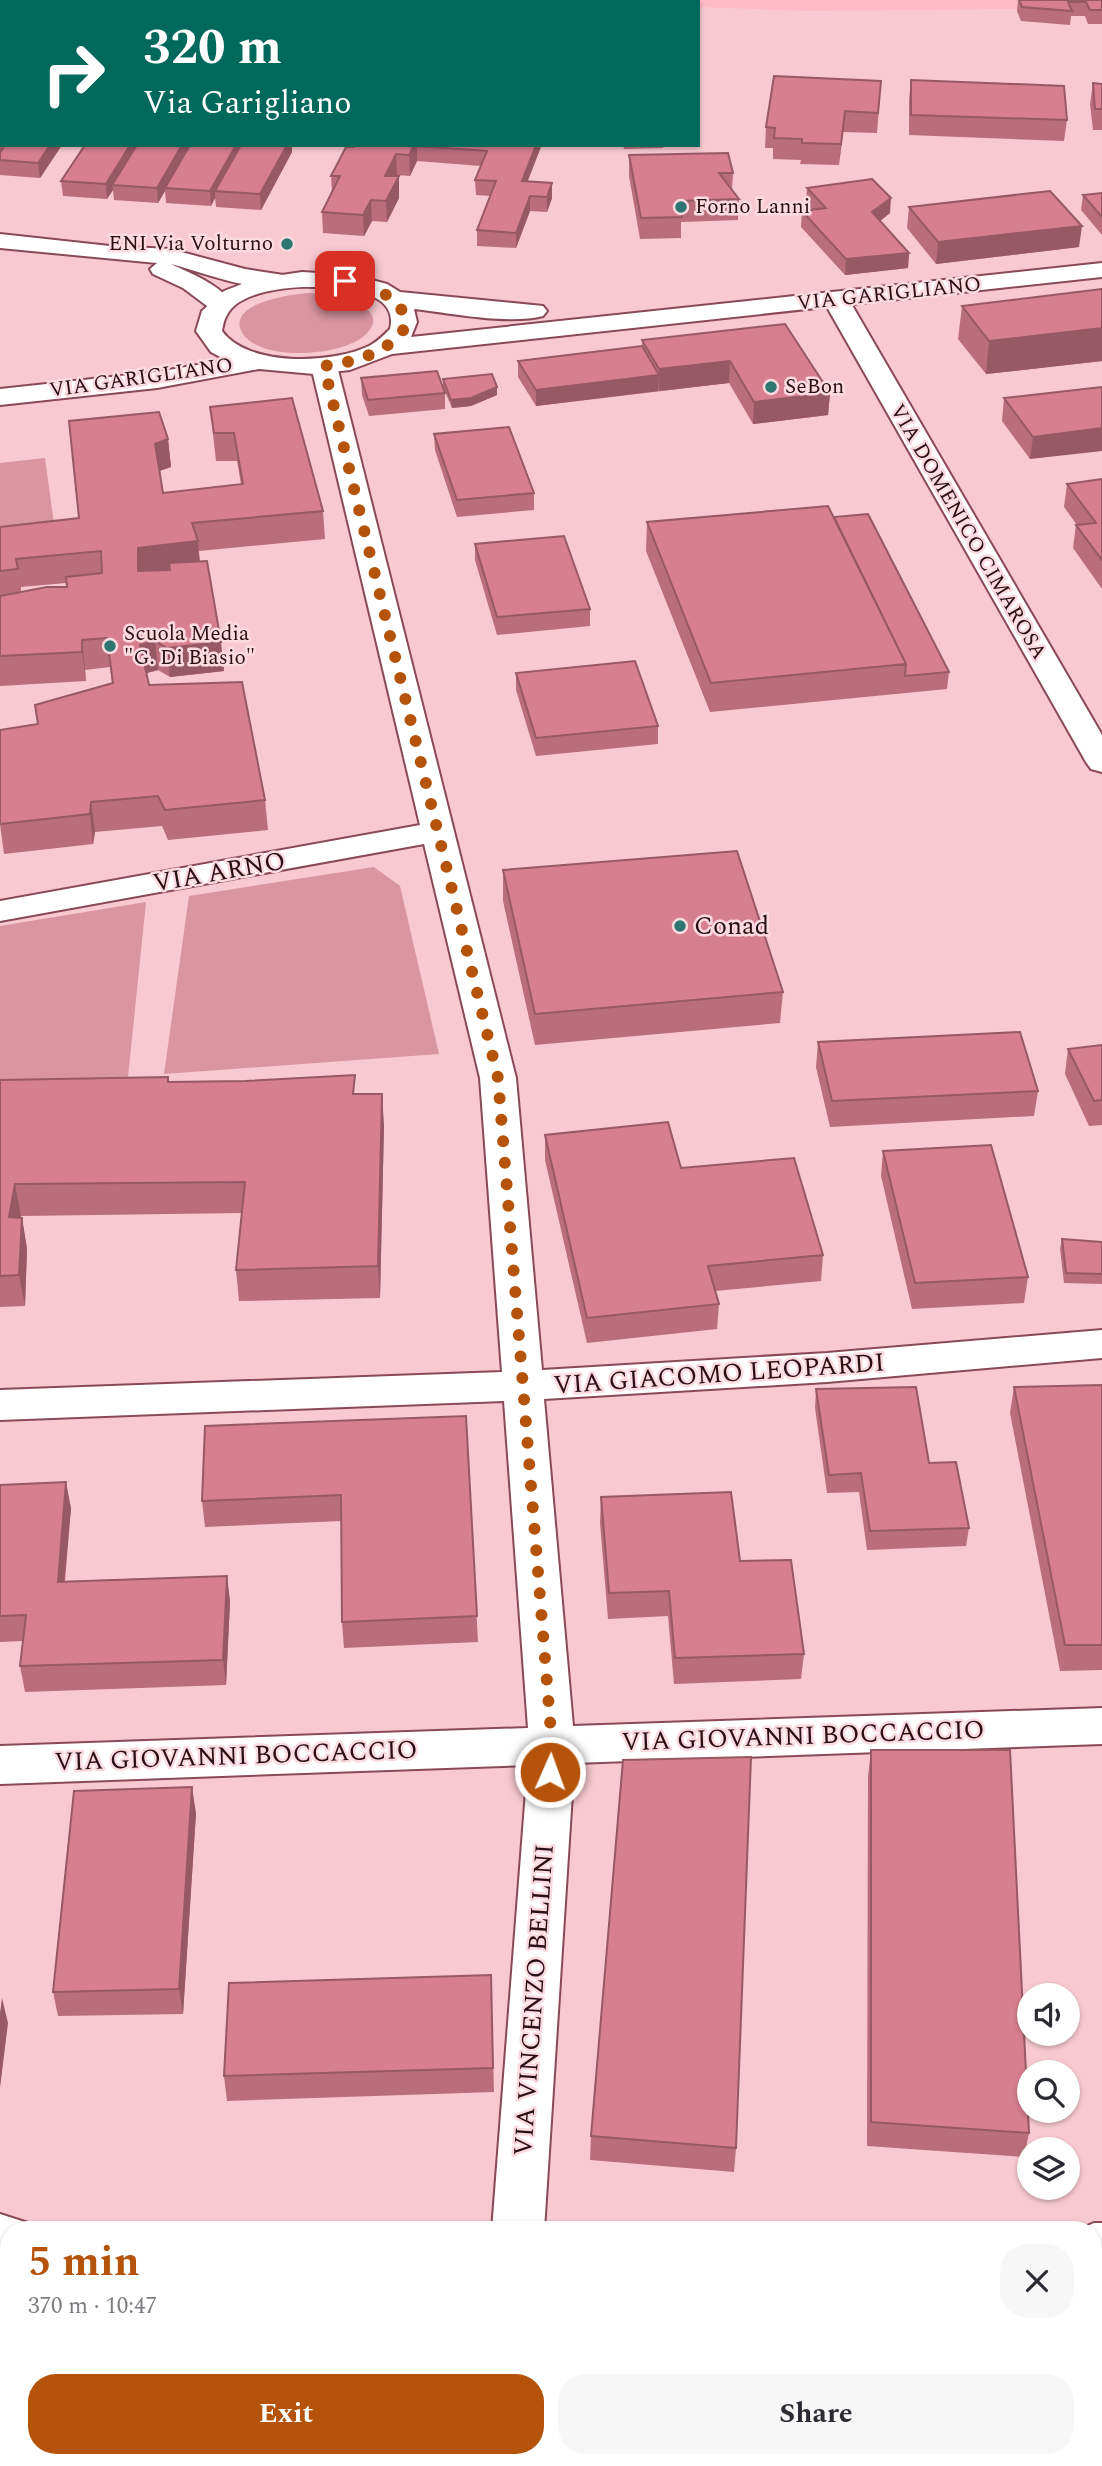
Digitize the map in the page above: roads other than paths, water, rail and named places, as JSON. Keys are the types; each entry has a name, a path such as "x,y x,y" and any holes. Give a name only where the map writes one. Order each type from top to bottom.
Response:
{"street":[{"path":"0,241 110,254 170,256 243,276 281,281"},
{"path":"110,254 158,267 192,283 220,304"},
{"name":"VIA GARIGLIANO","path":"676,316 480,309 392,299 380,291 345,281 324,279 281,281 246,290 220,304 209,318 210,333 225,350 256,362 289,367 324,366 359,359 387,346 836,300 1102,270"},
{"path":"387,346 403,331 405,322 400,306 392,299"},
{"name":"VIA DOMENICO CIMAROSA","path":"836,300 1102,762"},
{"name":"VIA GARIGLIANO","path":"27,393 161,359 210,333"},
{"name":"VIA GARIGLIANO","path":"0,397 157,380 256,362"},
{"name":"VIA VINCENZO BELLINI","path":"324,366 498,1078 552,1745 519,2221"},
{"name":"VIA ARNO","path":"0,911 438,832"},
{"name":"VIA GIACOMO LEOPARDI","path":"0,1405 521,1387 991,1355 1102,1344"},
{"name":"VIA GIOVANNI BOCCACCIO","path":"0,1765 1102,1726"}],"place":[{"name":"Forno Lanni","path":"681,207"},
{"name":"ENI Via Volturno","path":"287,244"},
{"name":"SeBon","path":"771,387"},
{"name":"Scuola Media \"G. Di Biasio\"","path":"110,646"},
{"name":"Conad","path":"680,926"}]}
